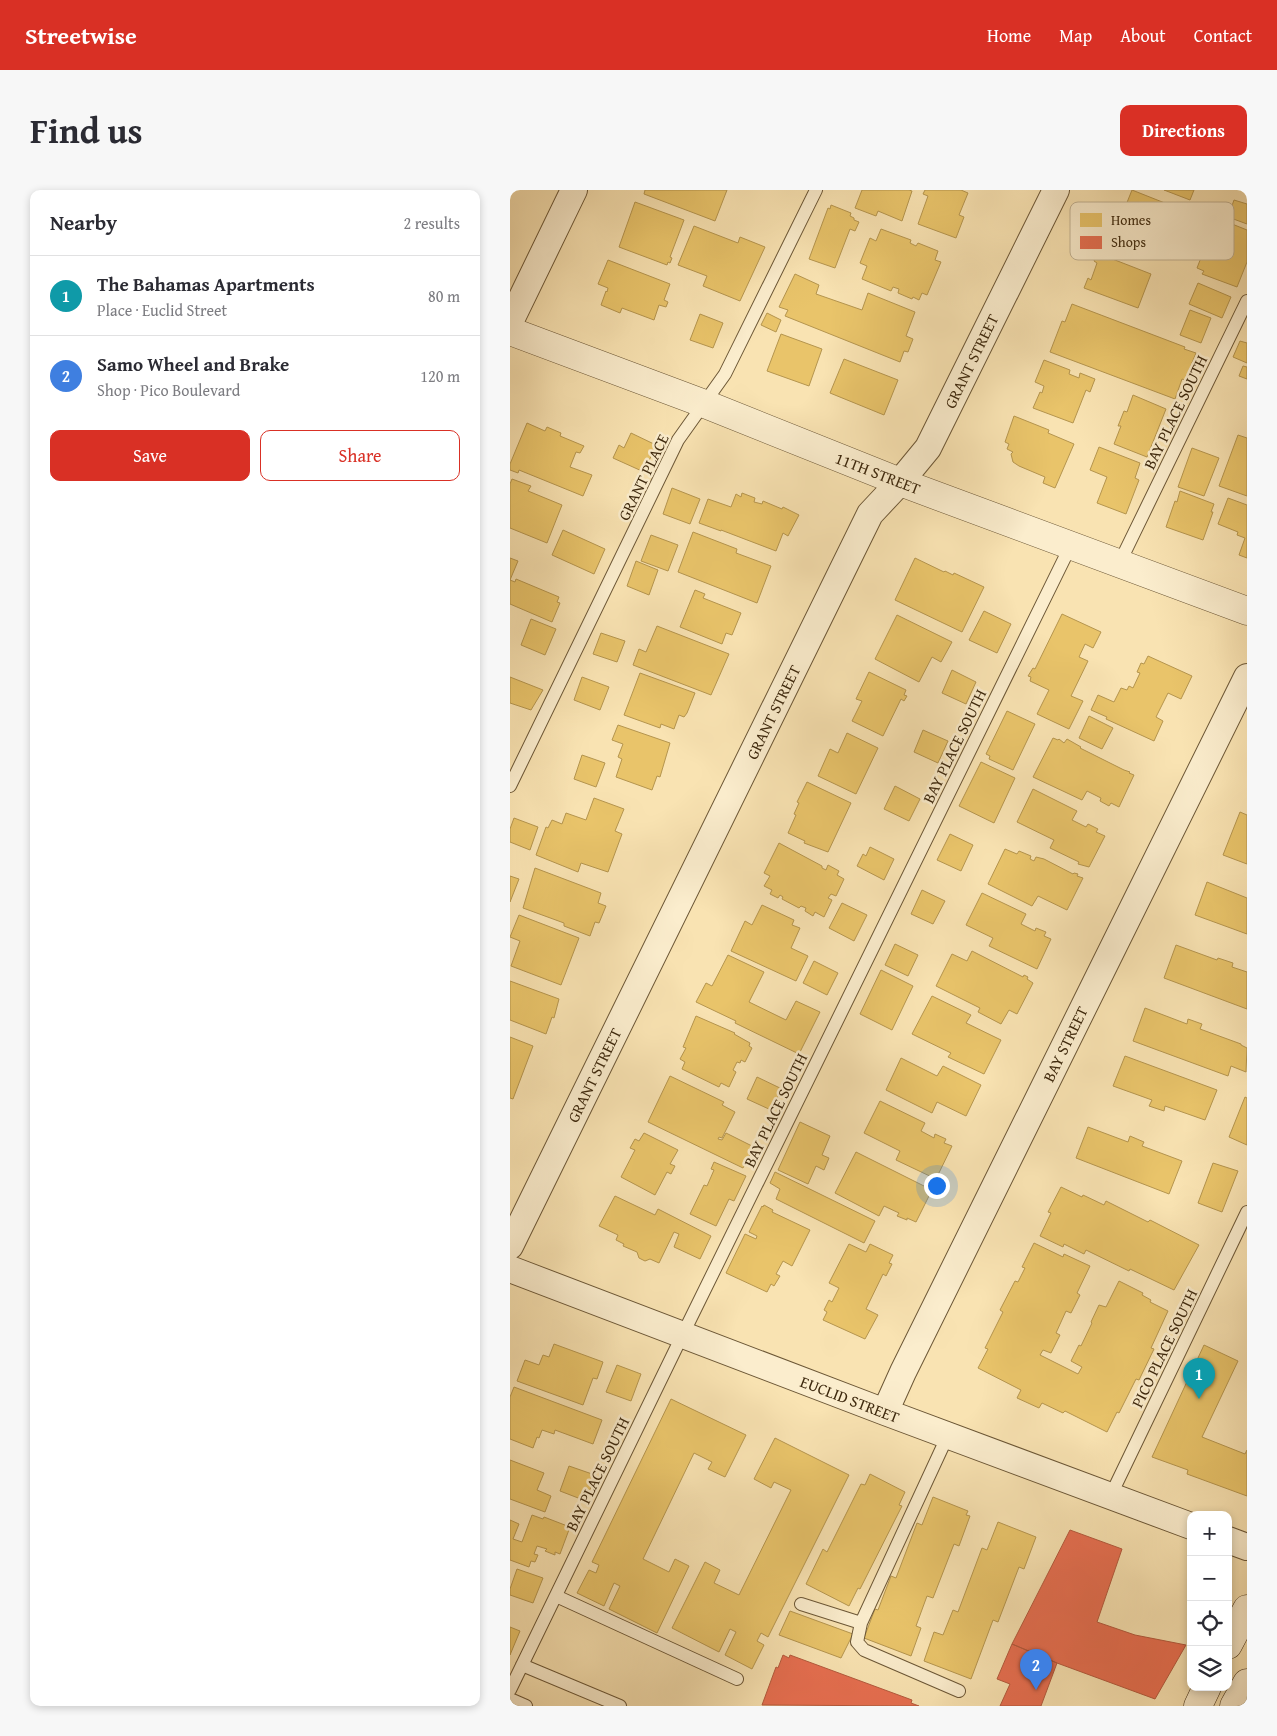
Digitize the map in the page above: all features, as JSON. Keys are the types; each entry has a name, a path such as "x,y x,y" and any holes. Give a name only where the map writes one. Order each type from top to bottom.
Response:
{"street":[{"path":"510,322 574,190"},
{"name":"GRANT STREET","path":"510,1246 870,514 928,448 1056,190"},
{"name":"11TH STREET","path":"510,331 705,404 900,482 1247,611"},
{"name":"BAY STREET","path":"885,1412 903,1372 1247,677"},
{"name":"EUCLID STREET","path":"510,1269 682,1336 1187,1525"},
{"path":"1232,1542 1247,1548"},
{"path":"1232,1633 1247,1608"},
{"path":"1234,1706 1247,1683"}],"lane":[{"name":"GRANT PLACE","path":"510,786 678,440 725,374 816,190"},
{"name":"BAY PLACE SOUTH","path":"1120,564 1247,301"},
{"name":"BAY PLACE SOUTH","path":"510,1690 1071,545"},
{"name":"PICO PLACE SOUTH","path":"1110,1497 1247,1212"},
{"path":"948,1435 861,1623 858,1642 864,1650 959,1691"},
{"path":"556,1596 737,1678"},
{"path":"801,1604 861,1623"},
{"path":"522,1665 620,1706"},
{"path":"510,1699 526,1706"}],"building: Homes":[{"path":"645,190 727,190 715,221 644,194"},
{"path":"862,190 912,191 902,221 878,211 876,216 855,208"},
{"path":"925,190 961,190 968,193 959,215 964,217 956,238 918,224 928,196 923,194"},
{"path":"1132,190 1162,202 1127,202"},
{"path":"1164,190 1194,190 1190,200"},
{"path":"1234,200 1247,204 1247,224 1234,219"},
{"path":"635,202 684,220 670,257 672,258 667,265 619,247"},
{"path":"831,205 851,213 850,216 859,222 855,231 850,229 835,268 809,259 828,208 830,209"},
{"path":"1234,225 1247,230 1247,262 1237,287 1202,274 1204,271 1197,268 1200,260 1234,260"},
{"path":"694,226 738,243 740,237 765,247 740,301 703,286 707,276 678,265"},
{"path":"881,229 911,240 910,243 916,246 918,243 938,251 935,260 941,262 927,295 922,293 919,300 898,293 899,289 893,287 891,291 862,279 867,266 860,263 870,238 876,241"},
{"path":"608,260 670,284 664,300 668,302 666,307 659,305 654,320 622,308 620,313 601,305 608,288 598,284"},
{"path":"1115,260 1151,274 1138,308 1084,288 1088,278 1091,280 1097,263 1094,261"},
{"path":"795,274 819,285 816,294 862,310 868,293 915,312 906,336 913,339 908,352 904,351 900,362 785,316 788,310 779,307"},
{"path":"1198,283 1231,297 1222,318 1189,304"},
{"path":"1072,304 1185,347 1184,349 1196,353 1185,380 1182,379 1175,399 1050,352 1062,321 1065,322"},
{"path":"1190,310 1211,318 1201,343 1180,335"},
{"path":"767,313 781,320 776,332 761,325"},
{"path":"700,314 723,323 713,348 690,340"},
{"path":"781,334 822,349 809,386 767,371"},
{"path":"1240,341 1247,343 1247,363 1233,357"},
{"path":"844,359 898,380 884,415 830,393"},
{"path":"1044,360 1070,370 1069,374 1079,378 1080,373 1095,379 1090,392 1086,390 1073,423 1033,408 1044,386 1035,382"},
{"path":"1243,366 1247,367 1247,379 1239,376"},
{"path":"1133,395 1166,409 1147,457 1114,444 1121,426 1118,426 1124,411 1127,412"},
{"path":"1014,416 1049,430 1048,433 1074,444 1055,488 1043,483 1045,477 1013,462 1011,454 1013,452 1007,449 1009,444 1005,442"},
{"path":"527,423 545,431 547,427 561,433 560,436 584,446 580,453 576,452 570,467 592,475 583,496 519,470 518,473 510,470 510,464"},
{"path":"631,433 656,445 644,472 613,458 619,445 624,448"},
{"path":"1238,435 1247,438 1247,496 1219,486"},
{"path":"1099,447 1140,463 1135,478 1139,480 1126,514 1097,503 1107,477 1090,470"},
{"path":"1192,448 1219,458 1204,496 1178,487"},
{"path":"512,479 531,486 528,491 562,505 547,543 510,528 510,484"},
{"path":"672,488 700,499 690,524 663,514"},
{"path":"1180,491 1214,504 1203,540 1166,527"},
{"path":"742,493 755,498 754,502 762,504 763,501 782,509 783,507 799,515 788,536 783,533 776,551 699,523 708,499 731,507 736,494 741,497"},
{"path":"1228,498 1247,505 1247,558 1239,555 1245,538 1237,535 1238,532 1218,524"},
{"path":"563,530 605,549 594,574 552,555"},
{"path":"693,532 737,549 736,553 771,566 757,603 678,572"},
{"path":"651,535 678,545 668,571 641,561"},
{"path":"510,558 518,561 510,580"},
{"path":"915,558 944,572 953,575 954,573 984,587 962,632 895,600"},
{"path":"636,561 658,570 649,595 627,586"},
{"path":"516,579 559,597 557,602 560,603 552,622 510,604 510,580 515,582"},
{"path":"695,590 705,594 703,598 741,613 732,635 726,633 722,644 680,627"},
{"path":"984,611 1011,624 997,653 969,640"},
{"path":"1062,614 1101,632 1093,648 1085,644 1079,657 1088,661 1071,696 1083,701 1069,729 1037,714 1049,690 1030,681 1031,677 1028,676 1033,668 1035,669"},
{"path":"897,615 952,642 941,662 932,657 919,682 875,659"},
{"path":"531,619 556,629 545,655 521,645"},
{"path":"657,626 729,654 711,695 633,665 639,649 646,652"},
{"path":"601,633 625,641 617,662 593,654"},
{"path":"1148,656 1192,676 1181,699 1168,693 1156,717 1163,721 1154,741 1091,710 1098,695 1114,702 1121,688 1127,690 1129,686 1133,688 1140,673 1137,672 1141,663 1144,664"},
{"path":"952,670 976,682 966,704 942,693"},
{"path":"869,672 906,690 904,695 907,696 904,701 901,699 883,736 852,721 862,701 856,699"},
{"path":"640,673 695,693 687,713 684,717 679,715 674,729 661,724 660,728 624,715"},
{"path":"510,677 543,690 531,710 510,703"},
{"path":"582,677 609,687 600,710 574,700"},
{"path":"1007,711 1035,724 1013,770 989,759 990,756 986,754"},
{"path":"1089,716 1113,728 1102,749 1079,738"},
{"path":"618,725 670,743 660,777 657,776 652,790 616,777 622,759 618,757 623,744 612,740"},
{"path":"923,730 948,741 938,763 914,752"},
{"path":"847,733 878,748 856,794 818,776 830,749 838,753"},
{"path":"1053,738 1059,739 1064,743 1067,739 1080,748 1134,775 1119,807 1111,803 1109,806 1100,801 1101,798 1087,791 1082,800 1033,777"},
{"path":"582,755 605,763 596,787 574,779"},
{"path":"981,762 1015,778 994,823 959,806"},
{"path":"807,782 851,803 828,852 804,843 805,841 788,833 796,815 794,814 799,803 797,802"},
{"path":"895,786 920,799 909,821 884,809"},
{"path":"1033,789 1077,811 1072,820 1086,827 1088,824 1098,829 1096,832 1105,836 1089,867 1078,864 1079,862 1050,848 1054,840 1017,822"},
{"path":"594,798 624,809 615,831 622,834 608,872 581,863 578,872 536,855 546,827 548,828 552,820 562,824 566,813 586,820"},
{"path":"1240,812 1247,815 1247,864 1223,855"},
{"path":"514,818 538,827 530,850 510,842 510,829"},
{"path":"950,834 973,845 961,871 937,860"},
{"path":"779,843 826,870 828,865 839,871 837,875 844,879 836,896 831,894 828,898 832,900 824,917 815,912 813,916 805,911 806,908 801,906 799,908 782,899 783,897 780,895 778,898 770,894 772,890 764,886 770,876 764,873"},
{"path":"870,847 894,859 884,880 857,866 863,854 866,856"},
{"path":"1005,849 1017,854 1019,851 1031,856 1030,859 1034,861 1036,857 1044,859 1083,878 1067,910 1038,896 1032,906 988,884"},
{"path":"535,868 601,893 598,903 606,906 599,923 595,922 590,936 564,926 564,923 523,908"},
{"path":"510,876 519,879 510,902"},
{"path":"1207,882 1247,898 1247,934 1195,915"},
{"path":"922,890 945,901 933,924 911,914"},
{"path":"982,893 1026,914 1021,924 1035,931 1036,928 1046,932 1044,936 1051,939 1037,969 989,946 993,938 966,925"},
{"path":"842,903 867,915 854,941 829,928"},
{"path":"762,905 794,920 792,925 800,928 791,948 808,956 796,981 731,951 745,921 752,925"},
{"path":"519,915 579,938 561,985 511,966 520,941 510,937"},
{"path":"895,944 918,955 908,976 885,965"},
{"path":"1176,945 1217,960 1218,958 1233,963 1232,967 1247,972 1247,1009 1164,978"},
{"path":"972,951 1023,977 1024,975 1028,977 1027,979 1033,983 1017,1014 1009,1010 1001,1024 978,1012 980,1008 936,986 952,954 967,961"},
{"path":"728,955 764,972 749,1002 786,1020 796,1001 820,1012 799,1054 696,1002 706,983 712,986"},
{"path":"814,961 838,973 827,995 803,983"},
{"path":"881,970 913,986 892,1030 860,1014"},
{"path":"510,981 559,999 554,1018 552,1017 546,1034 510,1020"},
{"path":"932,996 971,1015 966,1023 1001,1040 984,1074 948,1057 951,1053 912,1034"},
{"path":"1145,1008 1187,1024 1188,1019 1202,1024 1200,1029 1241,1044 1247,1048 1246,1072 1231,1066 1228,1076 1133,1041"},
{"path":"696,1016 735,1033 750,1043 749,1046 752,1048 745,1062 741,1060 740,1063 737,1062 733,1070 736,1072 729,1087 721,1083 719,1087 682,1069 685,1062 680,1059 686,1048 683,1047"},
{"path":"510,1037 533,1046 513,1099 510,1098"},
{"path":"1125,1056 1217,1090 1205,1120 1165,1106 1164,1111 1149,1106 1152,1100 1113,1086"},
{"path":"901,1058 937,1076 943,1066 981,1085 966,1116 937,1102 932,1113 886,1090"},
{"path":"670,1076 724,1102 722,1105 735,1112 722,1138 719,1137 718,1139 722,1140 726,1133 754,1147 743,1168 648,1122"},
{"path":"757,1077 782,1089 771,1110 747,1099"},
{"path":"1245,1097 1247,1098 1247,1145 1229,1137"},
{"path":"880,1101 925,1123 921,1131 934,1138 935,1134 946,1139 944,1143 952,1146 936,1179 896,1160 900,1151 864,1133"},
{"path":"800,1122 830,1136 822,1155 829,1158 824,1170 816,1166 808,1184 778,1170"},
{"path":"1088,1127 1128,1142 1130,1136 1144,1142 1142,1146 1182,1161 1169,1194 1076,1158"},
{"path":"644,1133 678,1150 670,1164 675,1166 671,1174 667,1172 655,1195 621,1177 635,1150 630,1148 635,1139 639,1141"},
{"path":"856,1152 932,1190 916,1222 897,1216 899,1213 884,1206 879,1216 835,1193"},
{"path":"714,1162 746,1176 734,1201 729,1199 716,1226 690,1214 704,1185 707,1186 714,1170 711,1169"},
{"path":"1213,1163 1238,1171 1222,1212 1198,1203"},
{"path":"775,1172 875,1221 864,1243 776,1199 780,1189 770,1183"},
{"path":"1061,1187 1104,1205 1106,1201 1148,1222 1150,1220 1199,1245 1174,1290 1086,1250 1084,1254 1064,1244 1063,1247 1040,1236 1051,1213 1048,1212"},
{"path":"615,1196 655,1215 658,1209 711,1236 700,1259 674,1247 679,1234 674,1232 659,1263 650,1259 645,1261 639,1258 637,1252 623,1246 624,1244 616,1240 618,1235 599,1226"},
{"path":"764,1205 773,1210 772,1212 810,1230 792,1266 783,1261 776,1274 780,1276 774,1286 771,1284 767,1292 726,1273 745,1234 756,1239 757,1236 749,1232"},
{"path":"1034,1243 1063,1257 1064,1254 1090,1266 1077,1293 1080,1295 1071,1313 1066,1311 1056,1333 1060,1335 1051,1353 1043,1350 1040,1355 1078,1374 1082,1367 1071,1361 1079,1345 1081,1346 1099,1305 1106,1307 1119,1281 1143,1293 1142,1295 1151,1300 1150,1302 1168,1311 1151,1348 1154,1349 1139,1380 1136,1379 1107,1432 1065,1411 1063,1413 1042,1403 1039,1408 1017,1398 1021,1390 978,1368 988,1349 985,1348 1003,1312 1000,1310 1015,1281 1018,1282 1025,1268 1022,1267"},
{"path":"849,1244 866,1252 870,1244 893,1255 889,1263 892,1264 886,1276 883,1274 866,1309 878,1315 865,1339 823,1320 827,1312 824,1310 829,1300 832,1302 839,1288 829,1283"},
{"path":"554,1344 603,1362 597,1379 593,1378 583,1405 517,1381 525,1360 539,1365 543,1355 549,1357"},
{"path":"1204,1345 1238,1361 1202,1437 1245,1454 1247,1450 1247,1496 1187,1474 1188,1470 1152,1457"},
{"path":"617,1365 641,1374 631,1401 606,1392"},
{"path":"514,1387 602,1420 593,1444 555,1430 554,1434 542,1430 533,1448 510,1439 510,1397"},
{"path":"671,1399 746,1435 725,1477 708,1469 712,1462 694,1453 643,1559 669,1572 675,1559 689,1566 657,1633 609,1609 620,1586 614,1583 604,1606 577,1593 589,1570 596,1573 599,1565 592,1562"},
{"path":"775,1438 849,1475 768,1637 761,1633 757,1641 764,1645 752,1669 725,1655 736,1632 730,1629 719,1652 672,1628 705,1562 720,1570 714,1583 739,1595 791,1490 774,1482 771,1488 754,1479"},
{"path":"510,1460 544,1473 537,1490 551,1496 545,1512 510,1499"},
{"path":"569,1466 595,1475 586,1501 560,1491"},
{"path":"870,1474 905,1492 899,1505 902,1506 860,1589 858,1588 849,1606 806,1584 823,1549 827,1552 861,1484 865,1485"},
{"path":"933,1497 968,1511 966,1515 970,1516 959,1546 954,1544 933,1598 927,1596 916,1626 921,1628 911,1656 864,1638 875,1609 878,1610 891,1576 896,1578 917,1523 922,1525"},
{"path":"532,1515 543,1519 544,1517 570,1527 560,1554 555,1552 555,1555 545,1551 547,1549 537,1546 534,1554 538,1555 535,1562 531,1561 529,1567 510,1560 510,1520 519,1524 513,1539 522,1542"},
{"path":"998,1522 1036,1537 1024,1569 1019,1567 998,1622 993,1620 971,1679 924,1661 934,1632 943,1635 953,1610 958,1612 982,1548 987,1550"},
{"path":"517,1569 543,1578 533,1603 510,1595 510,1589"},
{"path":"790,1611 853,1634 841,1658 779,1635"},
{"path":"510,1627 520,1631 510,1655"}],"building: Shops":[{"path":"1070,1530 1122,1549 1097,1622 1135,1635 1186,1645 1155,1699 1057,1663 1012,1644"},
{"path":"1012,1644 1057,1663 1041,1706 1000,1706 1010,1684 997,1679"},
{"path":"783,1655 789,1658 790,1655 912,1700 911,1703 919,1706 762,1705 776,1667 778,1668"}],"place":[{"name":"The Bahamas Apartments","path":"1199,1399"},
{"name":"Samo Wheel and Brake","path":"1036,1690"}]}
